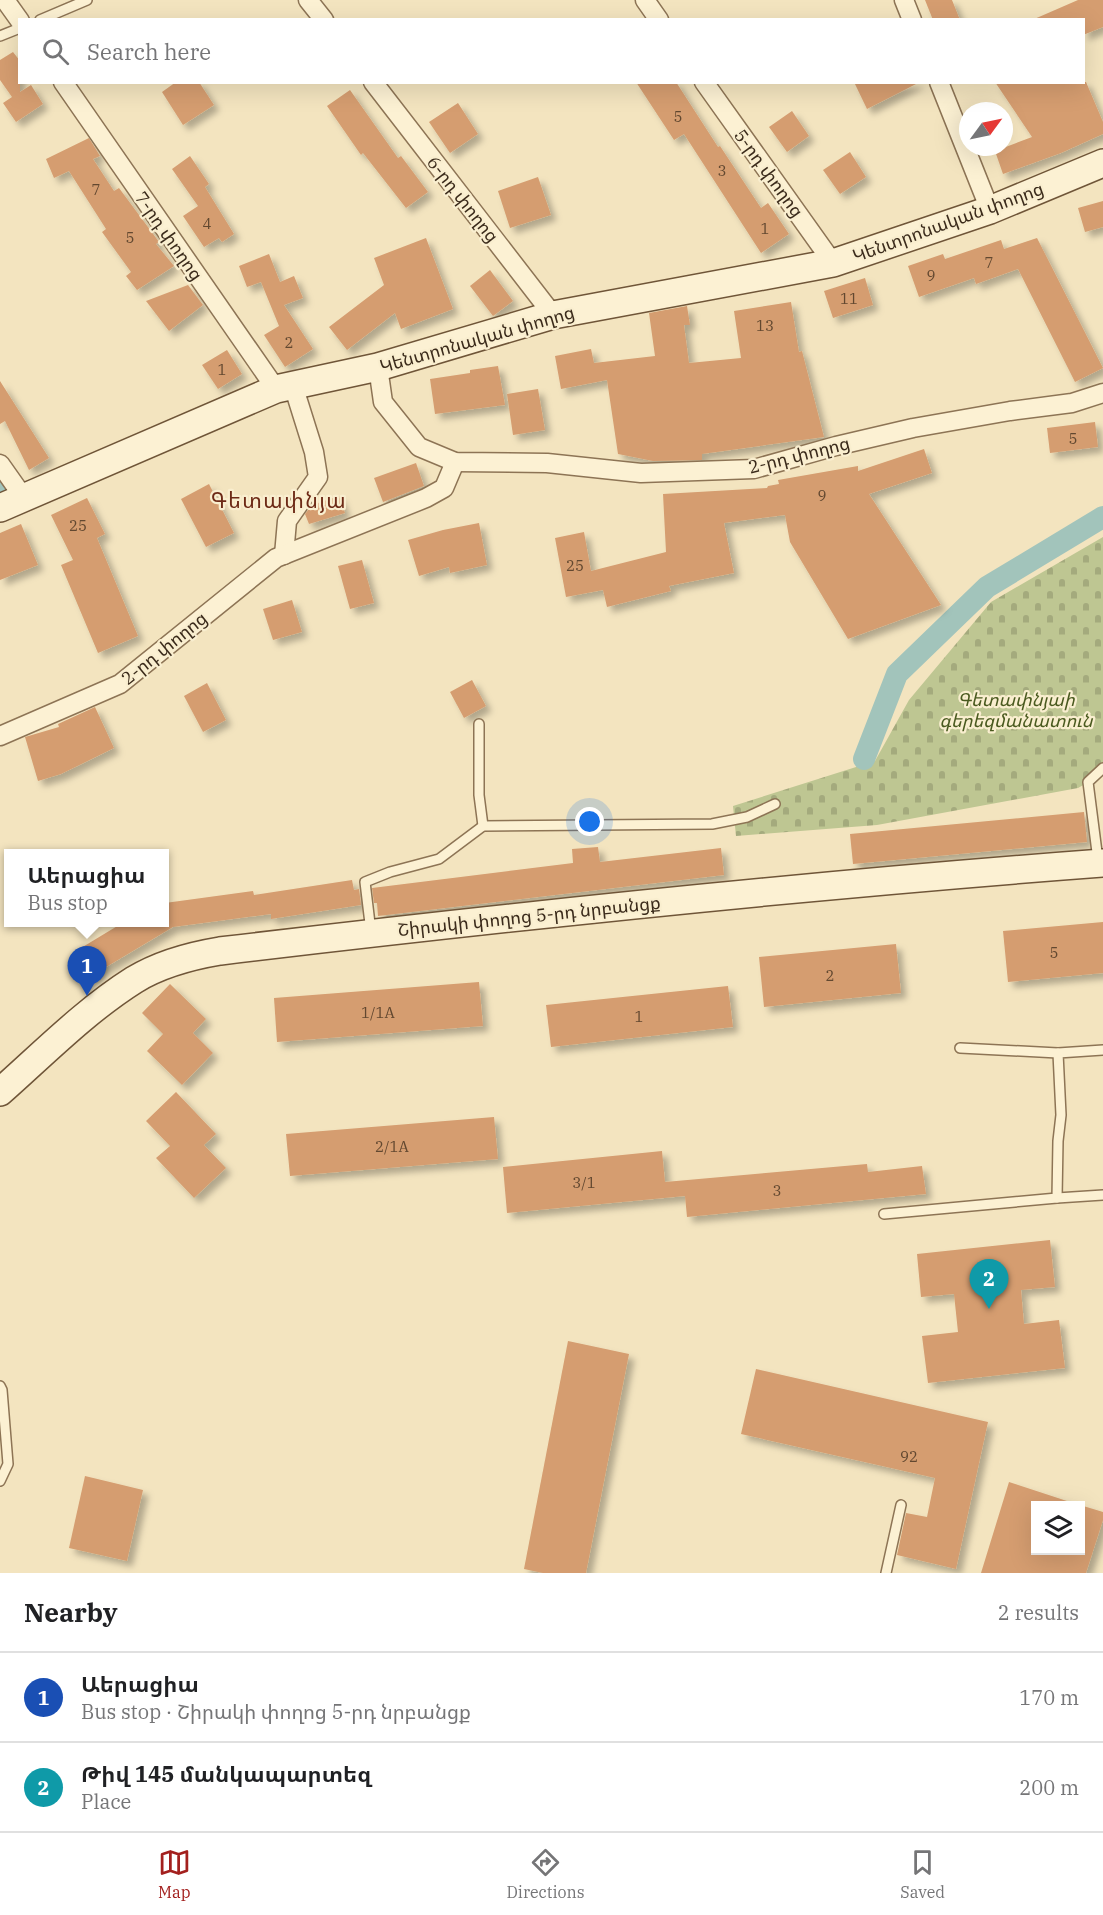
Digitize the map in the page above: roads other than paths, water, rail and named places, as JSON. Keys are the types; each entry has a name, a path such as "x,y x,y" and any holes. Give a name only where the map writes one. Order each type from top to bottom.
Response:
{"street":[{"path":"5,0 18,18"},
{"path":"308,0 322,18"},
{"path":"645,0 658,18"},
{"path":"904,0 911,18"},
{"name":"7-րդ փողոց","path":"64,84 285,387"},
{"name":"6-րդ փողոց","path":"375,84 553,315"},
{"name":"5-րդ փողոց","path":"705,84 833,263"},
{"path":"940,84 990,210"},
{"name":"Կենտրոնական փողոց","path":"12,503 285,387 378,368 553,315 833,263 990,210 1103,164"},
{"name":"2-րդ փողոց","path":"378,368 383,402 419,447 455,462 547,464 641,473 754,469 913,428 1010,411 1072,404 1103,393"},
{"path":"284,555 287,521 318,477 314,452 285,387"},
{"name":"2-րդ փողոց","path":"0,736 120,684 276,558 426,498 444,488 455,462"},
{"path":"0,464 12,503"},
{"name":"Շիրակի փողոց 5-րդ նրբանցք","path":"0,1092 100,1005 135,980 191,956 730,894 1101,863"}],"lane":[{"path":"45,18 87,0"},
{"path":"0,36 18,29"},
{"path":"480,723 479,795 483,826"},
{"path":"1101,863 1088,782 1103,768"},
{"path":"371,934 364,882 390,872 439,859 483,826 712,824 747,817 775,804"},
{"path":"960,1048 1058,1053 1103,1050"},
{"path":"1057,1198 1061,1115 1058,1053"},
{"path":"884,1214 1103,1196"},
{"path":"0,1386 8,1464 0,1481"},
{"path":"886,1573 901,1505"}],"waterway":[{"path":"864,759 897,674 987,587 1103,517"}],"place":[{"name":"Աերացիա","path":"87,996"},
{"name":"Թիվ 145 մանկապարտեզ","path":"989,1309"}],"district":[{"name":"Գետափնյա","path":"279,500"}],"park label":[{"name":"Գետափնյաի գերեզմանատուն","path":"1016,709"}]}
